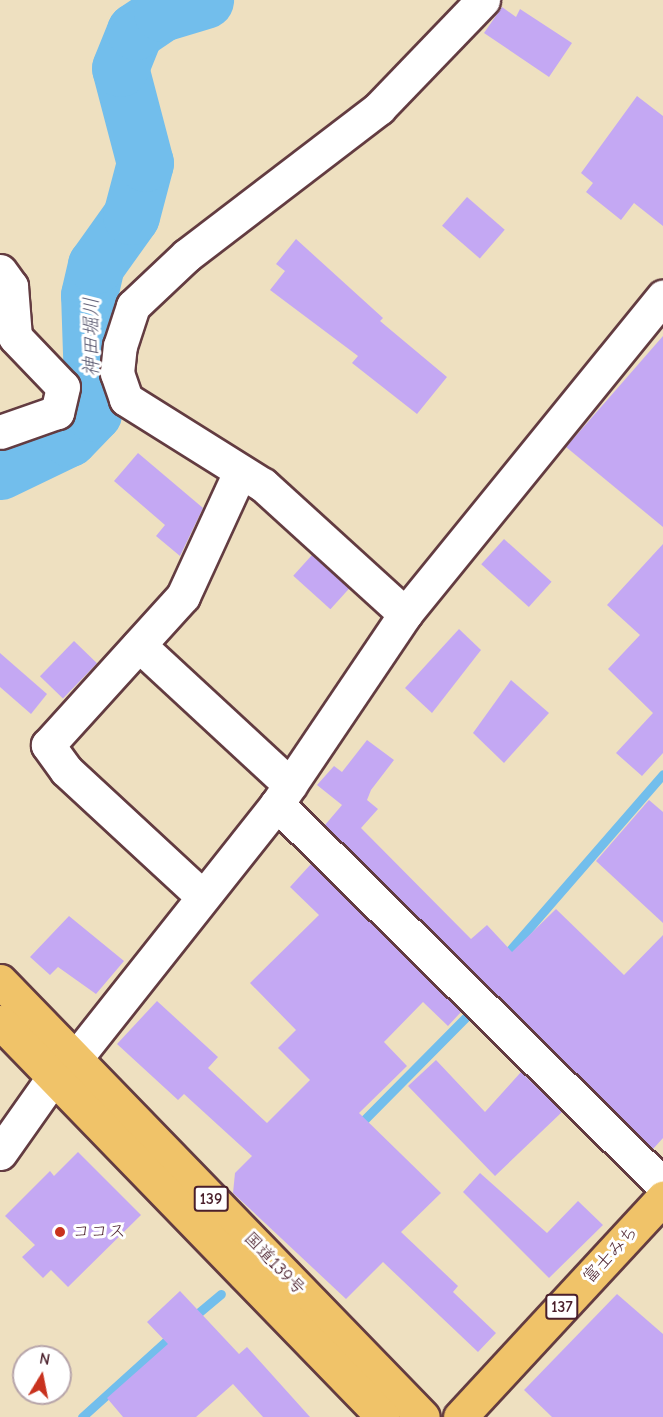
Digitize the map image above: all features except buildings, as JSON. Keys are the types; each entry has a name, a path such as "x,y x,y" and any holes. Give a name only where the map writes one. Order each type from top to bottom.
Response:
{"highway":[{"name":"国道139号","path":"0,981 64,1069 383,1417"},
{"name":"国道139号","path":"0,1022 64,1069 423,1417"},
{"name":"富士みち","path":"460,1417 663,1198"}],"street":[{"path":"405,614 309,521 240,472 126,399 117,373 133,306 187,255 379,108 483,0"},
{"path":"0,272 11,286 15,337 63,387 57,412 0,432"},
{"path":"0,1153 64,1069 284,794 405,614 663,296"},
{"path":"202,896 66,770 48,744 183,596 240,472"},
{"path":"139,645 663,1185"}],"waterway":[{"name":"神田堀川","path":"0,471 69,438 93,413 89,295 96,265 131,216 145,163 120,68 135,31 162,13 205,0"},
{"path":"504,957 663,774"},
{"path":"358,1126 470,1013 471,1006"},
{"path":"191,1319 221,1294"},
{"path":"82,1417 174,1334"}],"place":[{"name":"ココス","path":"60,1232"}]}
